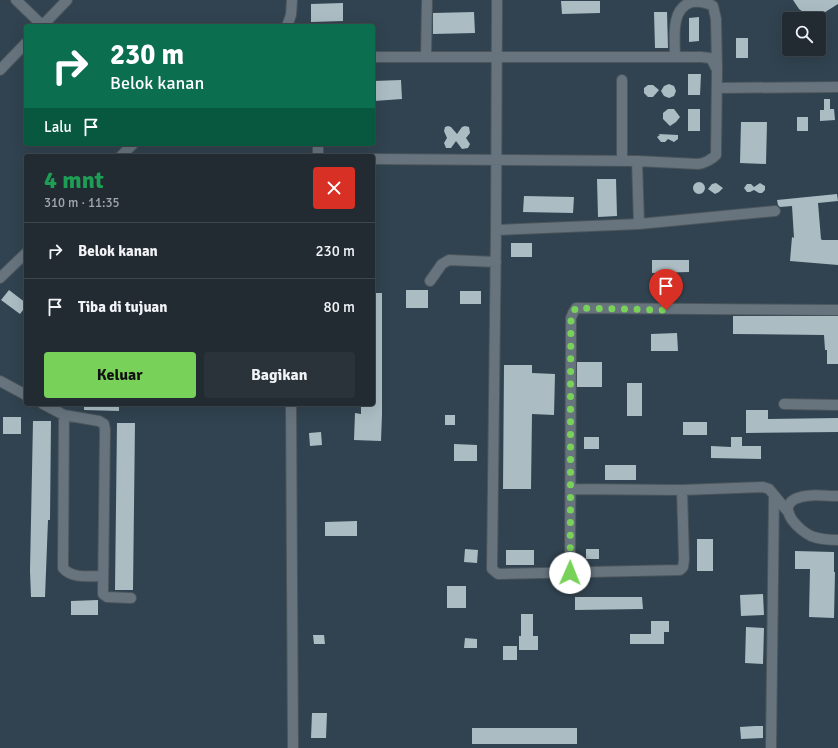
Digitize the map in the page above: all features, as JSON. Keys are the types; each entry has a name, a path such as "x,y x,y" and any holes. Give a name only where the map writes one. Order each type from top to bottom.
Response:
{"lane":[{"path":"16,0 41,24"},
{"path":"45,24 67,0"},
{"path":"288,24 291,15 292,0"},
{"path":"497,0 496,262 492,569 498,574 680,570 683,567 684,560 682,490"},
{"path":"375,159 706,163 716,155 716,19 713,6 697,1 687,4 680,10 676,18 675,57"},
{"path":"426,57 427,2"},
{"path":"0,69 24,45"},
{"path":"375,57 701,57 710,58 717,70"},
{"path":"622,80 622,161"},
{"path":"717,88 838,87"},
{"path":"123,154 131,146"},
{"path":"637,161 639,224"},
{"path":"496,230 639,224 775,211"},
{"path":"0,278 24,255"},
{"path":"430,281 442,264 449,260 496,262"},
{"path":"570,573 571,318 572,313 576,308 838,310"},
{"path":"0,381 24,394"},
{"path":"784,404 838,405"},
{"path":"47,406 64,415 100,421 104,424 103,594 107,597 131,598"},
{"path":"292,406 292,748"},
{"path":"64,415 63,568 66,573 72,576 102,576"},
{"path":"571,489 682,490 763,487 769,489 789,513"},
{"path":"771,748 774,495"},
{"path":"838,496 806,496 792,501 789,505 791,520 799,529 812,536 828,540 838,540"}],"shaded area":[{"path":"0,0 838,0 838,748 0,748"}],"building":[{"path":"793,0 838,0 838,4 825,12 803,12 799,9"},
{"path":"561,1 600,1 600,13 562,14"},
{"path":"343,3 343,21 311,22 311,4"},
{"path":"474,12 475,33 433,34 433,13"},
{"path":"654,12 667,12 668,48 655,48"},
{"path":"699,17 699,41 689,42 689,18"},
{"path":"736,38 748,38 748,58 736,58"},
{"path":"688,74 701,74 700,95 688,95"},
{"path":"401,80 402,99 375,101 375,81"},
{"path":"669,84 674,86 676,91 674,96 669,98 664,96 661,91 664,86"},
{"path":"648,85 653,85 659,90 653,97 648,97 644,93 644,88"},
{"path":"824,99 830,99 830,109 834,109 835,120 820,121 820,110 824,110"},
{"path":"668,109 674,109 680,117 670,126 663,119 663,113"},
{"path":"688,109 700,109 700,131 688,131"},
{"path":"797,117 808,117 808,131 797,131"},
{"path":"741,122 767,122 766,164 740,163"},
{"path":"445,127 451,127 457,134 462,127 469,127 470,133 466,138 470,144 468,148 462,149 456,141 451,148 446,148 444,143 447,138 444,131"},
{"path":"658,134 678,135 678,139 674,142 668,139 665,142 661,142 657,137 660,135"},
{"path":"597,179 616,179 617,216 598,217"},
{"path":"699,182 703,184 705,188 703,192 699,194 695,192 693,188 695,184"},
{"path":"716,183 723,188 715,194 708,189 712,184"},
{"path":"760,183 765,186 765,190 762,193 754,190 747,192 744,188 747,184 751,184 754,187"},
{"path":"837,194 838,201 818,203 821,239 838,240 838,265 790,261 792,237 794,238 792,206 780,207 777,200"},
{"path":"524,196 574,197 573,213 523,212"},
{"path":"511,243 532,243 532,257 511,257"},
{"path":"652,260 689,260 689,272 652,273"},
{"path":"9,290 24,301 24,309 20,314 1,300"},
{"path":"406,290 428,290 428,308 406,308"},
{"path":"460,291 481,291 481,304 460,304"},
{"path":"375,293 382,293 381,441 354,440 355,413 361,414 361,406 375,406"},
{"path":"733,316 838,316 838,364 827,364 827,350 825,350 824,335 733,334"},
{"path":"677,333 678,351 651,351 651,334"},
{"path":"577,362 602,362 602,387 577,387"},
{"path":"504,365 532,365 532,373 555,374 554,415 532,414 531,489 503,489"},
{"path":"627,383 642,383 642,416 627,416"},
{"path":"84,406 119,406 119,411 84,410"},
{"path":"746,410 768,410 768,419 838,418 838,432 746,433"},
{"path":"445,415 455,415 455,425 445,425"},
{"path":"3,417 21,417 21,434 3,434"},
{"path":"33,421 51,421 50,520 48,520 45,597 31,597 30,571"},
{"path":"683,422 707,422 707,435 683,435"},
{"path":"117,423 135,423 133,590 115,590"},
{"path":"321,432 322,445 310,446 309,433"},
{"path":"584,437 599,437 599,449 584,449"},
{"path":"731,437 742,437 742,446 761,446 761,459 711,458 711,446 731,447"},
{"path":"454,444 477,445 477,461 454,461"},
{"path":"605,465 636,465 636,480 605,480"},
{"path":"357,521 357,536 325,536 325,522"},
{"path":"697,539 713,539 713,571 697,571"},
{"path":"465,549 478,550 477,563 464,562"},
{"path":"586,549 599,549 599,559 586,559"},
{"path":"506,550 534,550 534,565 506,565"},
{"path":"795,551 834,552 834,618 809,617 810,569 795,569"},
{"path":"447,586 466,586 466,608 447,608"},
{"path":"763,594 764,615 741,616 740,595"},
{"path":"575,597 642,597 643,609 575,610"},
{"path":"98,600 98,615 71,615 71,601"},
{"path":"521,614 533,614 533,636 538,636 538,650 519,650 519,636 521,636"},
{"path":"651,621 669,621 669,632 664,632 664,644 630,644 630,634 651,634"},
{"path":"746,627 764,628 763,664 745,663"},
{"path":"313,635 324,635 325,644 314,644"},
{"path":"465,638 477,639 477,648 464,648"},
{"path":"503,646 517,646 517,660 503,660"},
{"path":"312,713 327,713 326,738 311,738"},
{"path":"763,726 763,738 741,739 740,727"},
{"path":"472,728 577,728 577,744 472,744"}],"route":[{"path":"570,573 570,394 572,313 576,308 666,310"}]}
